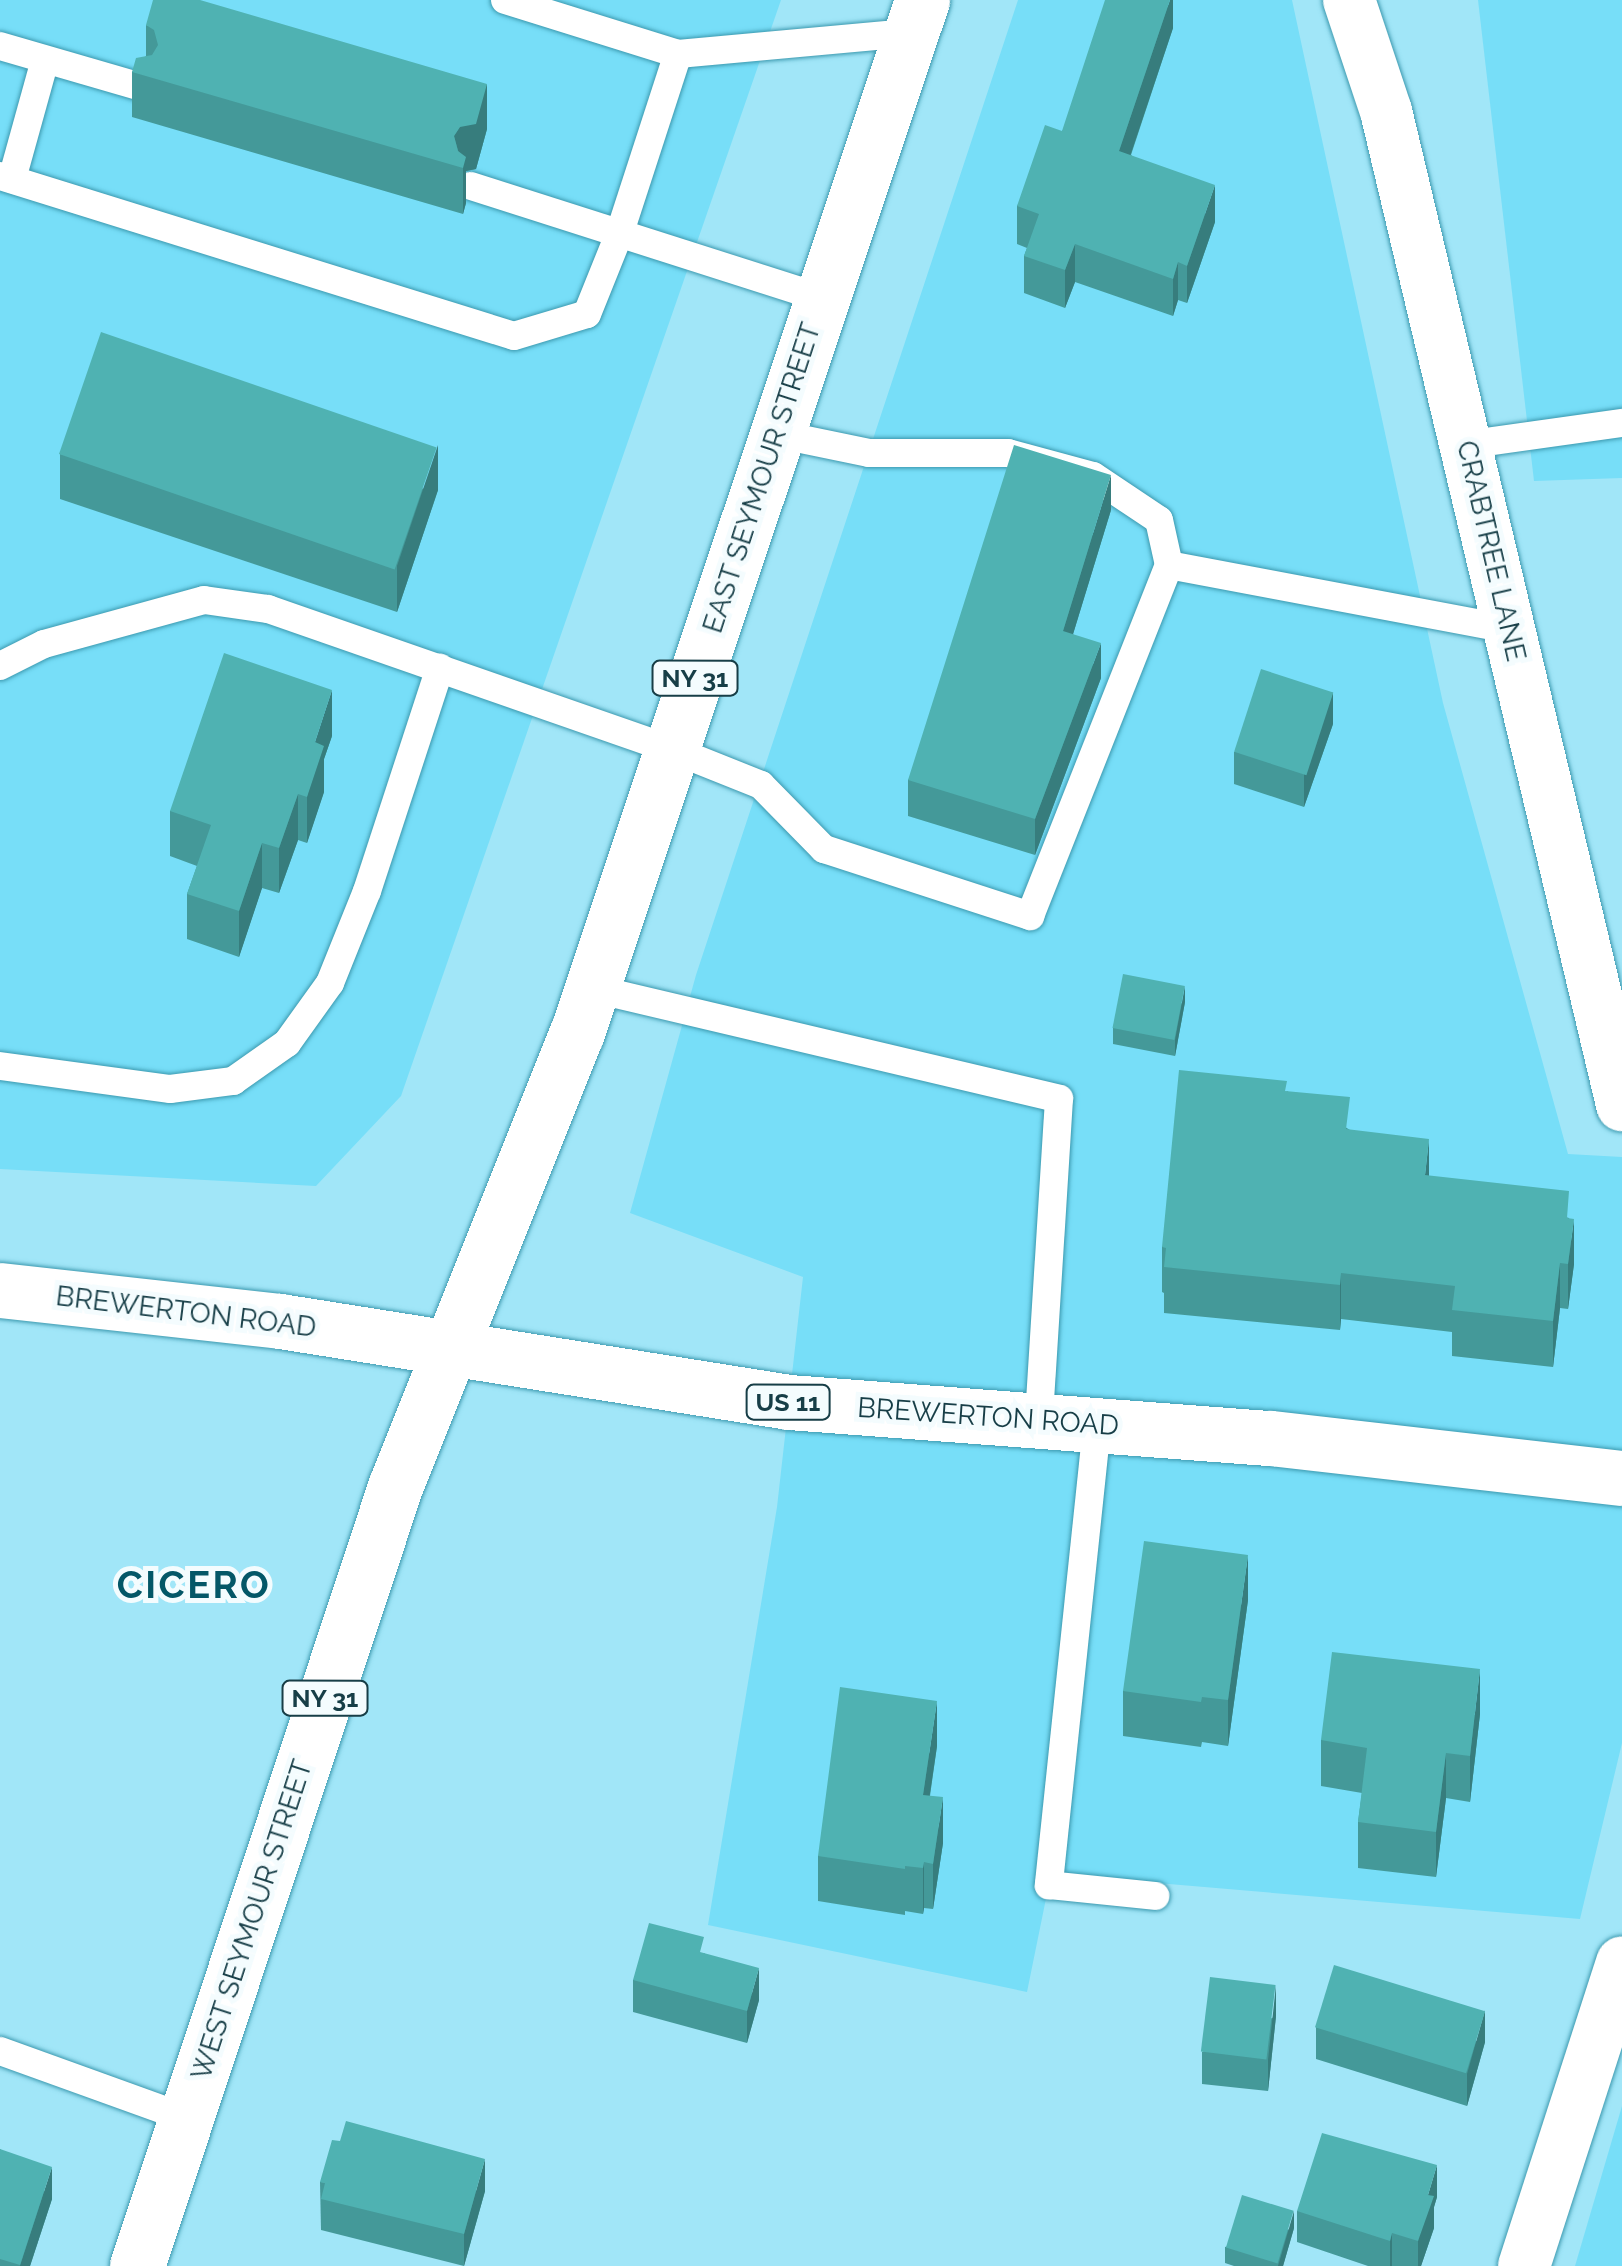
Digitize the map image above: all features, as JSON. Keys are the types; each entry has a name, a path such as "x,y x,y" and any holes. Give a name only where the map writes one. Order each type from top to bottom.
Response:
{"main road":[{"name":"EAST SEYMOUR STREET","path":"450,1349 592,988 917,17"},
{"name":"BREWERTON ROAD","path":"0,1290 280,1321 790,1402 1271,1438 1622,1478"},
{"name":"WEST SEYMOUR STREET","path":"137,2266 395,1487 450,1349"}],"street":[{"name":"CRABTREE LANE","path":"1349,0 1386,111 1622,1105"},
{"path":"1524,2266 1622,1962"}],"lane":[{"path":"505,0 678,54 917,17"},
{"path":"0,46 141,87"},
{"path":"46,60 6,178 514,336 588,314 620,232 678,54"},
{"path":"471,186 822,298"},
{"path":"1465,445 1622,423"},
{"path":"0,666 44,644 204,600 268,609 672,749 762,785 824,850 1030,916 1169,565 1159,520 1092,476 1008,454 870,453 776,434"},
{"path":"1169,565 1509,629"},
{"path":"0,1066 170,1089 233,1081 287,1043 330,983 367,891 440,668"},
{"path":"592,988 1058,1099 1039,1421"},
{"path":"1097,1426 1049,1885 1155,1896"},
{"path":"0,2051 186,2118"}],"shaded area":[{"path":"0,0 781,0 401,1096 316,1186 0,1169"},
{"path":"1018,0 1292,0 1443,703 1568,1154 1622,1157 1622,1743 1580,1919 1051,1874 1027,1992 708,1925 777,1507 803,1277 630,1213 696,975"},
{"path":"1478,0 1622,0 1622,478 1534,481"},
{"path":"1622,2106 1622,2266 1575,2266"}],"building":[{"path":"153,0 200,0 487,84 476,124 460,127 454,136 458,151 466,157 463,168 132,72 136,58 152,55 158,45 154,30 146,25"},
{"path":"1105,0 1170,0 1119,151 1215,185 1187,266 1178,262 1173,279 1075,244 1065,270 1024,256 1039,214 1017,206 1045,125 1062,131"},
{"path":"101,332 437,448 395,570 59,454"},
{"path":"1014,445 1111,475 1063,631 1101,643 1035,819 908,780"},
{"path":"224,653 332,690 315,742 324,746 307,797 298,794 279,848 262,843 239,911 187,894 211,825 170,811"},
{"path":"1261,669 1333,692 1306,775 1234,752"},
{"path":"1123,974 1185,986 1174,1040 1113,1028"},
{"path":"1179,1070 1287,1081 1285,1091 1350,1097 1346,1129 1429,1139 1425,1175 1569,1191 1567,1218 1574,1219 1568,1264 1560,1263 1553,1321 1452,1310 1455,1286 1341,1273 1340,1285 1164,1267 1166,1248 1162,1247"},
{"path":"1144,1541 1248,1555 1228,1700 1202,1697 1201,1702 1123,1691"},
{"path":"1332,1652 1480,1669 1470,1756 1446,1753 1436,1832 1358,1822 1367,1748 1321,1740"},
{"path":"840,1687 937,1701 923,1795 943,1797 933,1864 924,1862 923,1868 905,1869 818,1856"},
{"path":"649,1923 704,1937 700,1952 759,1968 747,2011 633,1980"},
{"path":"1334,1965 1485,2011 1466,2073 1315,2027"},
{"path":"1210,1977 1276,1985 1266,2059 1201,2051"},
{"path":"346,2121 485,2159 464,2234 321,2199 325,2183 320,2182 332,2140 340,2141"},
{"path":"1322,2133 1437,2165 1428,2195 1434,2196 1418,2241 1392,2233 1390,2241 1297,2211"},
{"path":"0,2149 52,2167 20,2265 0,2259"},
{"path":"1242,2195 1294,2211 1278,2263 1226,2248"}],"district":[{"name":"CICERO","path":"194,1585"}]}
